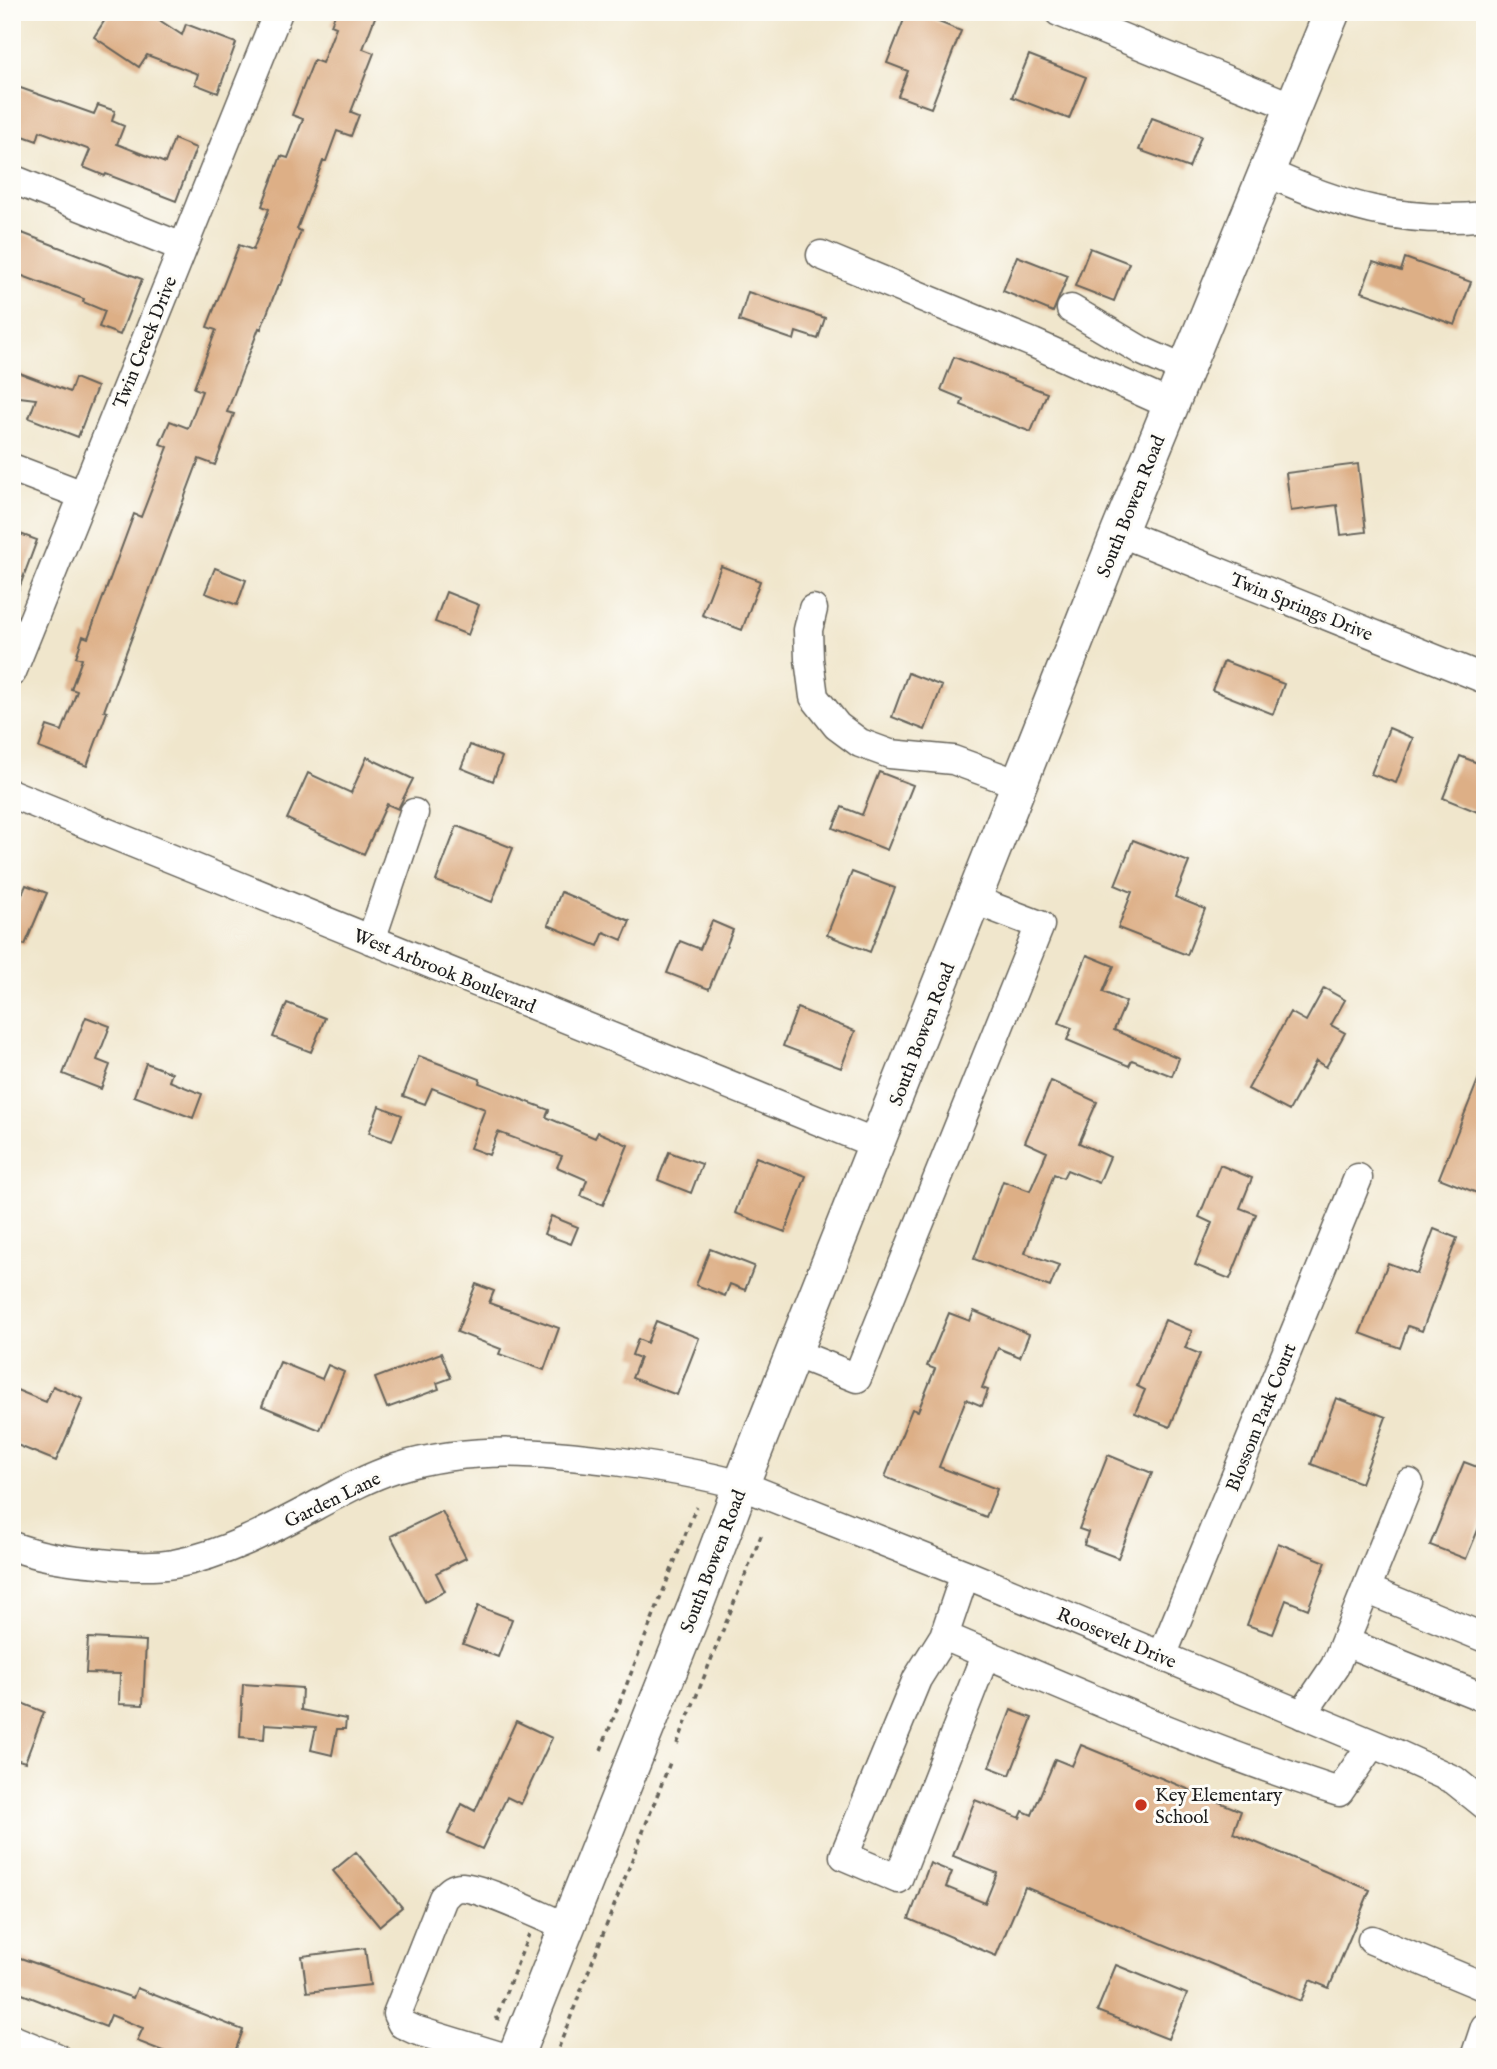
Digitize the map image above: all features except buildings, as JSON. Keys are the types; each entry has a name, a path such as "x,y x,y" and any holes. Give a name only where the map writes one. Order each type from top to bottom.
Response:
{"main road":[{"name":"South Bowen Road","path":"515,2057 1119,532 1332,12"}],"street":[{"name":"Twin Creek Drive","path":"12,672 20,634 83,495 278,12"},
{"path":"1059,12 1293,107"},
{"path":"1266,172 1311,192 1377,212 1417,217 1485,216"},
{"path":"12,179 182,247"},
{"path":"821,254 1033,343 1171,405"},
{"path":"1071,309 1142,351 1185,370"},
{"path":"12,468 83,495"},
{"name":"Twin Springs Drive","path":"1119,532 1485,679"},
{"path":"813,610 808,630 814,697 837,726 860,743 890,754 953,760 1019,784"},
{"name":"West Arbrook Boulevard","path":"12,794 877,1145"},
{"path":"370,940 414,813"},
{"path":"794,1353 857,1378 1040,925 974,900"},
{"name":"Blossom Park Court","path":"1163,1657 1358,1178"},
{"name":"Garden Lane","path":"12,1546 29,1553 75,1561 126,1566 171,1564 213,1555 361,1482 397,1468 450,1456 496,1451 616,1461 709,1476 741,1485"},
{"path":"1302,1715 1335,1666 1409,1483"},
{"name":"Roosevelt Drive","path":"741,1485 965,1574 1372,1744 1454,1780 1485,1805"},
{"path":"965,1574 944,1636 918,1679 844,1856 898,1879 986,1653"},
{"path":"1366,1589 1485,1637"},
{"path":"944,1636 1273,1771 1339,1793 1372,1744"},
{"path":"1345,1642 1485,1698"},
{"path":"1454,1780 1485,1786"},
{"path":"503,2057 415,2030 402,2024 397,2014 443,1898 451,1889 461,1887 489,1895 567,1927"},
{"path":"1372,1940 1485,1987"},
{"path":"1475,2057 1485,2027"},
{"path":"12,2039 56,2057"}],"path":[{"path":"601,1750 696,1507"},
{"path":"677,1744 762,1531"},
{"path":"555,2057 671,1760"},
{"path":"500,2020 496,2018 529,1932"}],"place":[{"name":"Key Elementary School","path":"1141,1805"}]}
